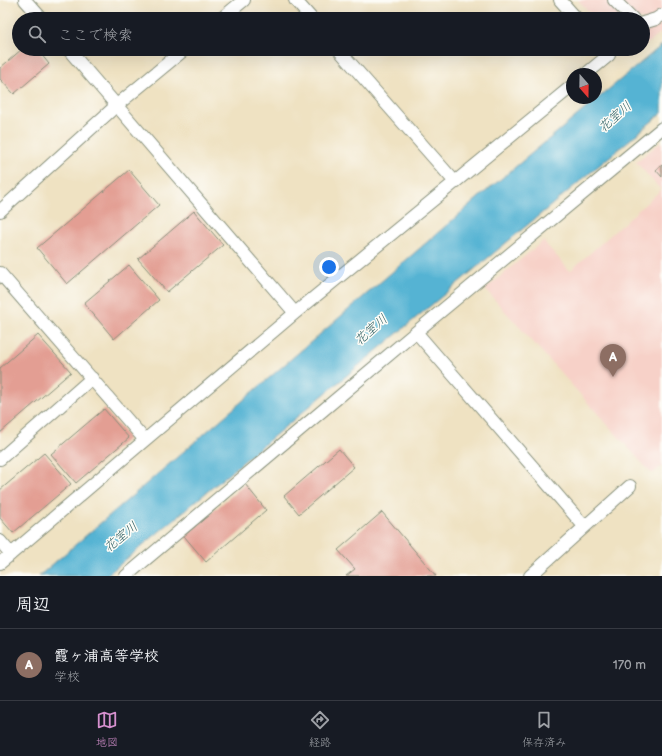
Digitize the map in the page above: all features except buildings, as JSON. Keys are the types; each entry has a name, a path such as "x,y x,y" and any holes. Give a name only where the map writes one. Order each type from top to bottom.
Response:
{"street":[{"path":"25,0 36,12"},
{"path":"229,12 244,0"},
{"path":"295,0 306,12"},
{"path":"560,0 571,12"},
{"path":"614,0 626,12"},
{"path":"650,21 656,20 662,15"},
{"path":"74,56 295,313"},
{"path":"0,211 117,105 176,56"},
{"path":"344,56 455,182"},
{"path":"593,68 607,56"},
{"path":"0,563 295,313 566,91"},
{"path":"126,576 416,332 662,128"},
{"path":"0,274 145,440"},
{"path":"416,332 584,526"},
{"path":"0,459 92,378"},
{"path":"530,576 630,486"},
{"path":"0,541 11,554"}],"shaded area":[{"path":"578,0 662,0 662,32 650,41 650,12 589,12"},
{"path":"662,141 662,466 652,474 485,289 543,241 570,271 661,190 636,162"}],"water":[{"name":"花室川","path":"662,45 662,113 106,576 39,576 484,193 591,104 602,104 602,95"}],"place":[{"name":"霞ヶ浦高等学校","path":"613,377"}]}
